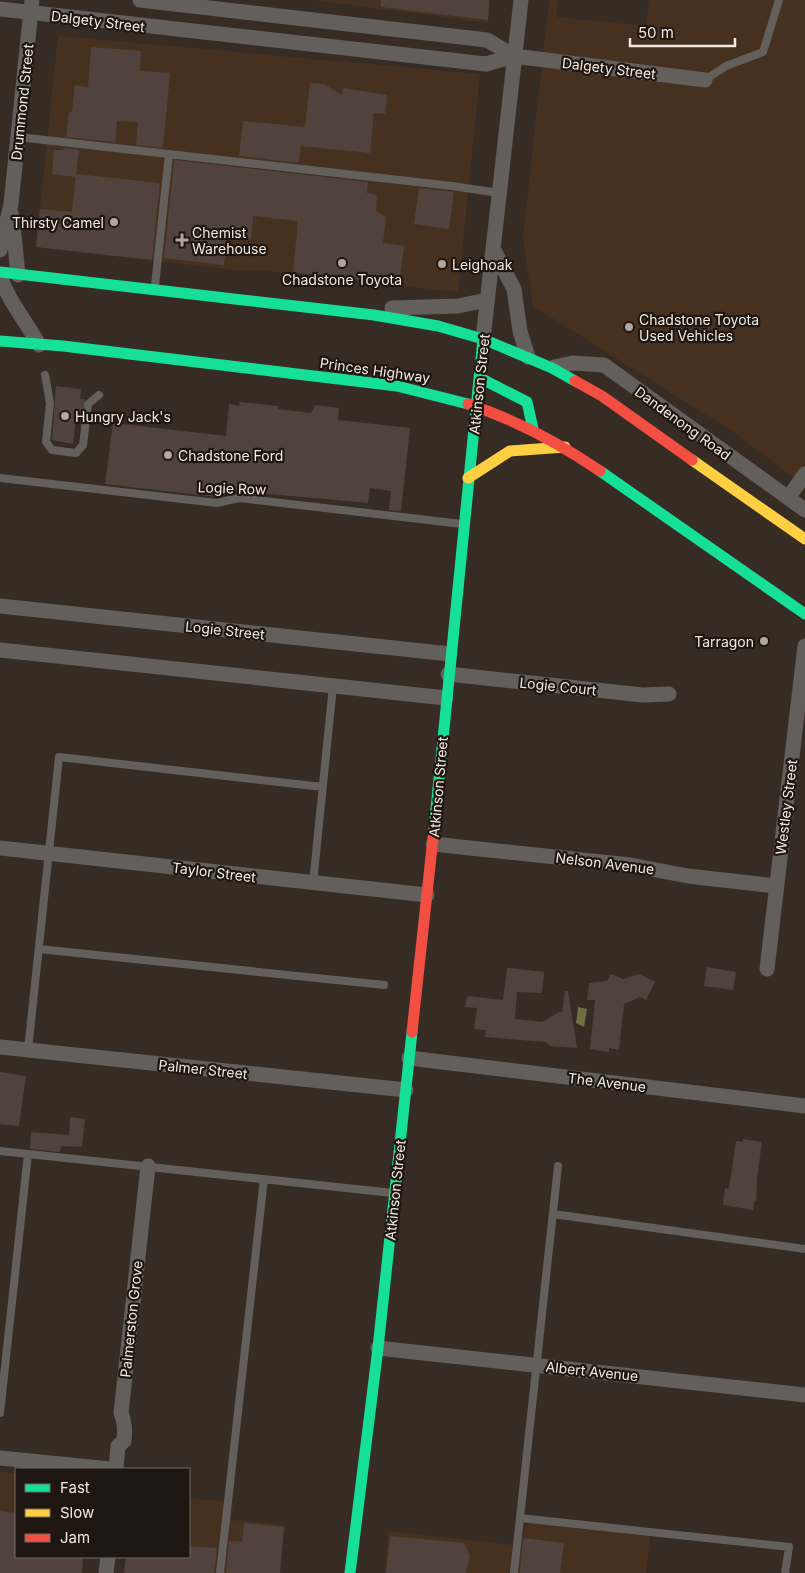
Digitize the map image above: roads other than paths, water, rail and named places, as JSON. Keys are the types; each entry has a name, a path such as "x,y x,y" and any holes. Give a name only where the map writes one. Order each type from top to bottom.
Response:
{"main road":[{"path":"0,274 338,310 432,325 483,339 552,368 626,412 805,539"},
{"name":"Atkinson Street","path":"350,1573 378,1348 433,844 448,674 483,339"},
{"name":"Princes Highway","path":"0,341 388,384 437,394 477,406 533,429 565,447 805,614"},
{"path":"480,378 527,402 533,429"},
{"path":"468,478 510,451 565,447"}],"street":[{"name":"Dalgety Street","path":"140,0 487,40 514,56"},
{"name":"Atkinson Street","path":"483,339 521,0"},
{"name":"Dalgety Street","path":"0,9 32,6 197,33 358,51 486,64 514,56 705,80"},
{"name":"Drummond Street","path":"0,250 11,204 32,6"},
{"path":"197,33 200,7"},
{"path":"358,51 360,25"},
{"name":"Drummond Street","path":"11,204 18,275"},
{"path":"493,248 514,289 520,328 528,357"},
{"path":"0,274 10,301 23,316 39,345"},
{"path":"338,310 458,306 487,300"},
{"name":"Dandenong Road","path":"552,368 573,363 604,366 805,510"},
{"path":"788,498 805,474"},
{"name":"Logie Street","path":"0,606 450,654"},
{"name":"Westley Street","path":"767,969 805,646"},
{"path":"0,650 446,698"},
{"name":"Logie Court","path":"448,674 643,695 669,694"},
{"name":"Nelson Avenue","path":"433,844 630,865 688,876 776,886"},
{"name":"Taylor Street","path":"0,848 313,884 427,895"},
{"name":"Palmer Street","path":"0,1047 406,1090"},
{"name":"The Avenue","path":"409,1058 805,1106"},
{"name":"Palmerston Grove","path":"116,1468 118,1446 124,1440 126,1426 121,1413 148,1166"},
{"name":"Albert Avenue","path":"378,1348 805,1394"},
{"path":"0,1458 100,1468"},
{"path":"106,1573 108,1558"}],"lane":[{"path":"705,80 726,66 763,52 779,0"},
{"path":"18,137 461,187 499,193"},
{"path":"155,290 169,154"},
{"path":"45,375 50,403 46,442 52,450 76,453 83,445 88,404 99,396"},
{"name":"Logie Row","path":"0,478 217,503 239,498 463,524"},
{"path":"313,884 333,686"},
{"path":"28,1050 59,757 323,787"},
{"path":"39,949 384,986"},
{"path":"0,1151 395,1193"},
{"path":"0,1409 28,1154"},
{"path":"514,1573 558,1166"},
{"path":"220,1573 264,1179"},
{"path":"553,1214 805,1249"},
{"path":"520,1518 789,1547 785,1573"}],"place":[{"name":"Thirsty Camel","path":"114,222"},
{"name":"Chemist Warehouse","path":"182,240"},
{"name":"Chadstone Toyota","path":"342,263"},
{"name":"Leighoak","path":"442,264"},
{"name":"Chadstone Toyota Used Vehicles","path":"629,327"},
{"name":"Hungry Jack's","path":"65,416"},
{"name":"Chadstone Ford","path":"168,455"},
{"name":"Tarragon","path":"764,641"}]}
